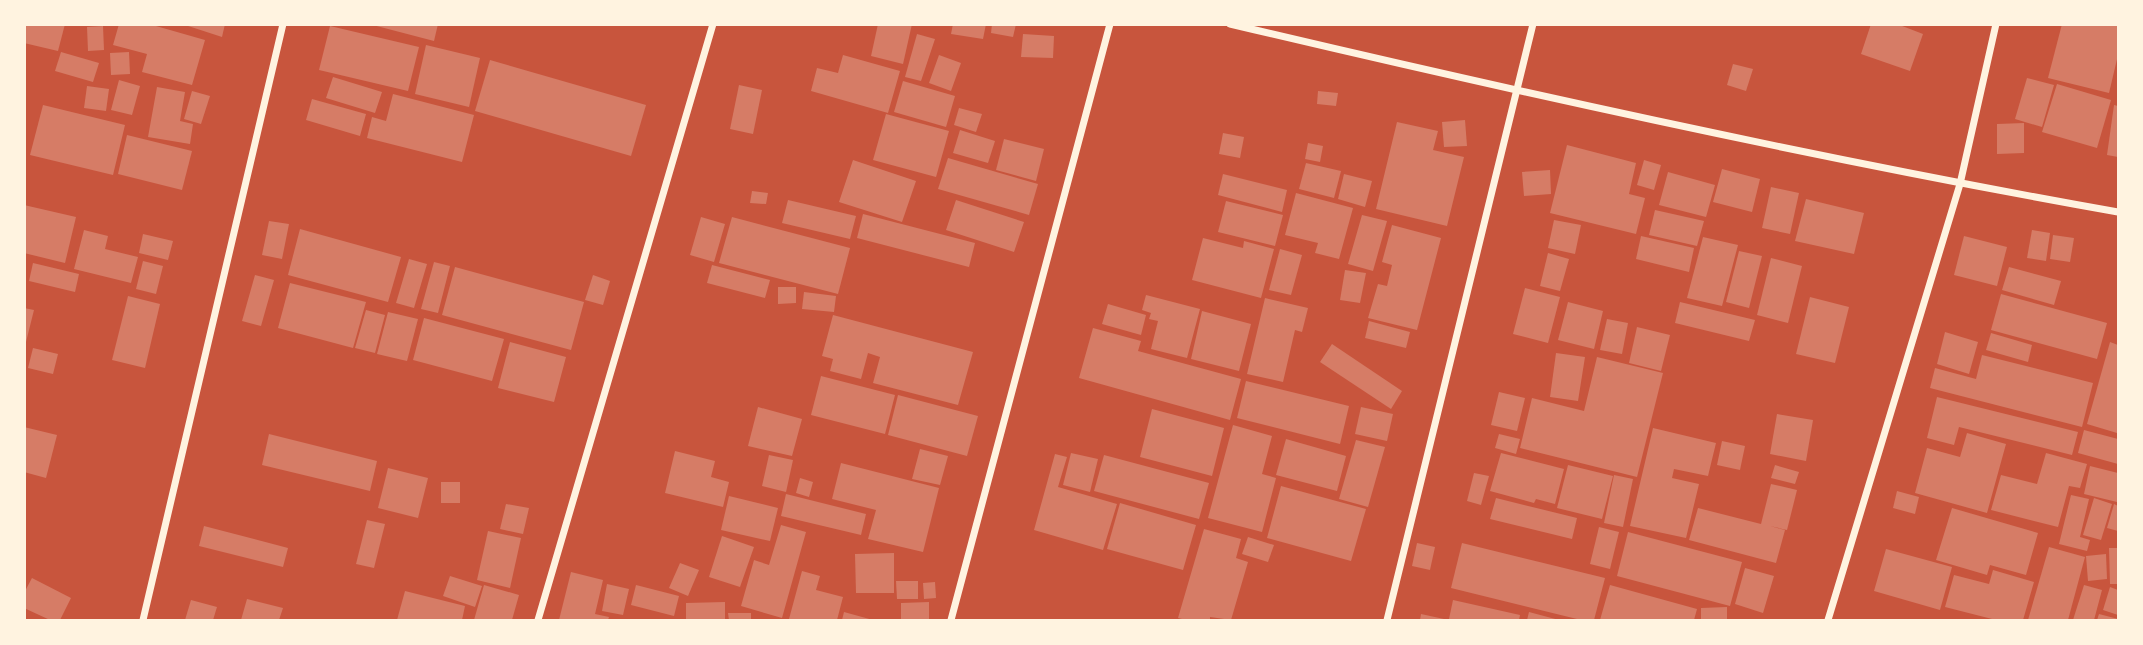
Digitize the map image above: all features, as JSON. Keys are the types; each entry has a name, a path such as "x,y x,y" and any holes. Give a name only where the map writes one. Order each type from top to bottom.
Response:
{"street":[{"path":"142,621 283,24"},
{"path":"538,621 713,24"},
{"path":"951,621 1110,24"},
{"path":"1230,24 1517,92 1960,184 2119,212"},
{"path":"1387,621 1533,24"},
{"path":"1828,621 1960,184 1996,24"}],"building":[{"path":"24,24 65,24 58,51 24,43"},
{"path":"119,24 149,24 205,40 192,85 142,72 147,54 113,45"},
{"path":"182,24 225,24 222,37"},
{"path":"369,24 438,24 434,41"},
{"path":"878,24 912,24 903,64 871,56"},
{"path":"953,24 986,24 983,39 951,34"},
{"path":"992,24 1016,24 1013,37 991,33"},
{"path":"1871,24 1897,24 1923,34 1910,71 1861,54"},
{"path":"2062,24 2118,24 2118,55 2109,93 2048,78"},
{"path":"103,26 104,50 88,51 87,27"},
{"path":"330,26 419,47 408,91 319,70"},
{"path":"917,34 935,39 921,81 905,77"},
{"path":"1023,34 1054,36 1053,58 1021,57"},
{"path":"426,45 480,58 469,107 415,94"},
{"path":"61,52 99,63 93,82 55,71"},
{"path":"129,52 130,74 111,75 110,53"},
{"path":"843,55 900,71 888,113 811,91 817,68 838,73"},
{"path":"939,55 961,63 951,91 929,83"},
{"path":"490,60 646,105 631,156 475,111"},
{"path":"1733,64 1753,69 1746,91 1727,85"},
{"path":"333,77 382,92 375,113 326,98"},
{"path":"2027,78 2054,85 2042,127 2015,119"},
{"path":"119,80 140,86 132,115 111,110"},
{"path":"903,81 955,96 946,127 894,112"},
{"path":"2057,84 2111,100 2097,148 2042,132"},
{"path":"739,85 762,90 753,134 730,129"},
{"path":"87,86 109,89 106,111 84,108"},
{"path":"157,87 185,92 180,121 193,124 190,144 148,137"},
{"path":"192,91 210,96 201,124 184,119"},
{"path":"1318,91 1338,93 1336,106 1317,104"},
{"path":"393,94 474,115 462,162 367,138 372,117 386,121"},
{"path":"312,99 366,114 360,136 306,120"},
{"path":"43,105 125,125 113,175 30,155"},
{"path":"2114,105 2118,106 2118,157 2107,155"},
{"path":"959,108 982,114 976,132 954,125"},
{"path":"886,114 949,131 936,177 873,160"},
{"path":"1465,120 1467,146 1444,147 1442,122"},
{"path":"1397,122 1438,131 1433,150 1464,157 1447,226 1376,209"},
{"path":"2024,123 2024,153 1997,154 1997,124"},
{"path":"960,130 995,141 988,163 953,153"},
{"path":"1223,133 1244,137 1240,158 1219,154"},
{"path":"127,135 192,151 182,190 118,174"},
{"path":"1004,139 1044,149 1036,181 996,170"},
{"path":"1308,143 1323,146 1320,162 1305,159"},
{"path":"1567,145 1636,163 1629,194 1645,198 1636,234 1550,213"},
{"path":"948,158 1038,184 1029,215 938,189"},
{"path":"853,160 916,181 902,222 839,202"},
{"path":"1644,160 1661,165 1654,190 1637,185"},
{"path":"1306,163 1341,171 1334,198 1299,189"},
{"path":"1722,169 1760,179 1752,212 1713,202"},
{"path":"1550,170 1551,194 1524,196 1522,172"},
{"path":"1668,172 1715,185 1706,217 1659,205"},
{"path":"1223,174 1287,190 1282,212 1218,195"},
{"path":"1344,174 1372,181 1365,207 1338,199"},
{"path":"1771,187 1799,193 1790,234 1762,228"},
{"path":"752,191 768,193 766,204 750,203"},
{"path":"1296,193 1353,208 1339,259 1315,253 1318,243 1285,235"},
{"path":"1806,199 1864,213 1854,254 1795,241"},
{"path":"788,200 856,216 850,239 782,223"},
{"path":"956,200 1024,222 1014,252 946,230"},
{"path":"1226,201 1283,215 1275,246 1218,232"},
{"path":"24,205 76,217 65,263 24,253"},
{"path":"1655,210 1704,221 1697,246 1649,235"},
{"path":"863,214 975,243 969,267 857,238"},
{"path":"1362,215 1387,221 1373,271 1348,264"},
{"path":"701,217 725,224 714,262 690,255"},
{"path":"732,217 850,248 838,294 719,263"},
{"path":"1554,220 1581,225 1575,254 1548,248"},
{"path":"269,221 289,224 282,259 262,255"},
{"path":"1392,225 1441,238 1417,330 1368,318 1378,284 1387,286 1392,265 1382,262"},
{"path":"300,229 401,257 388,302 288,275"},
{"path":"84,230 108,236 105,249 138,257 131,283 74,269"},
{"path":"2032,230 2050,233 2046,261 2027,258"},
{"path":"143,234 173,241 168,260 139,253"},
{"path":"2053,235 2074,238 2070,262 2050,259"},
{"path":"1641,236 1694,248 1689,272 1636,259"},
{"path":"1964,236 2007,247 1997,286 1954,275"},
{"path":"1703,237 1738,245 1722,306 1687,298"},
{"path":"1203,238 1243,248 1244,241 1274,249 1261,298 1192,280"},
{"path":"1280,249 1302,255 1291,295 1269,290"},
{"path":"1739,251 1762,256 1749,308 1726,302"},
{"path":"1548,253 1569,259 1560,291 1540,286"},
{"path":"1771,258 1802,266 1788,323 1757,315"},
{"path":"409,259 427,264 414,308 396,303"},
{"path":"143,261 163,266 156,294 136,289"},
{"path":"434,262 450,266 438,313 421,309"},
{"path":"33,263 79,274 75,292 29,281"},
{"path":"712,265 770,280 765,298 707,283"},
{"path":"455,267 584,302 571,350 442,315"},
{"path":"2009,267 2061,281 2054,305 2002,290"},
{"path":"1345,270 1366,273 1360,303 1340,300"},
{"path":"255,275 274,280 261,326 242,321"},
{"path":"593,275 610,281 603,305 585,300"},
{"path":"290,283 366,302 353,348 278,328"},
{"path":"778,287 796,287 796,303 778,304"},
{"path":"1525,288 1560,297 1548,343 1513,334"},
{"path":"804,292 836,296 834,312 802,309"},
{"path":"2001,294 2107,323 2097,359 1991,330"},
{"path":"1146,295 1200,309 1187,358 1151,349 1158,321 1149,319 1151,313 1142,310"},
{"path":"128,296 160,304 145,368 112,360"},
{"path":"1810,297 1849,307 1835,363 1796,354"},
{"path":"1265,298 1308,308 1302,332 1295,330 1283,382 1247,374"},
{"path":"1568,302 1603,311 1594,349 1558,340"},
{"path":"1680,302 1755,320 1749,341 1675,323"},
{"path":"1108,304 1146,315 1141,335 1102,324"},
{"path":"24,308 34,310 25,346 24,346"},
{"path":"366,310 385,315 375,353 355,348"},
{"path":"1202,311 1251,324 1239,371 1191,359"},
{"path":"388,312 418,319 407,361 377,354"},
{"path":"833,315 973,352 958,405 873,383 880,357 868,353 861,379 830,371 833,359 822,356"},
{"path":"424,318 504,339 492,381 413,360"},
{"path":"1607,319 1628,323 1622,354 1600,350"},
{"path":"1369,321 1410,332 1406,348 1365,338"},
{"path":"1637,327 1670,335 1661,371 1629,363"},
{"path":"1093,328 1141,341 1138,351 1241,379 1230,420 1079,378"},
{"path":"1945,332 1978,342 1969,374 1937,364"},
{"path":"1991,333 2032,345 2028,362 1986,350"},
{"path":"510,342 566,357 554,402 498,388"},
{"path":"2110,342 2118,345 2117,433 2087,424"},
{"path":"1332,344 1402,391 1391,409 1320,362"},
{"path":"33,348 58,354 53,374 28,368"},
{"path":"1556,353 1585,357 1578,401 1550,397"},
{"path":"1982,355 2093,383 2082,427 1930,388 1935,368 1976,379"},
{"path":"1597,357 1663,373 1637,477 1520,448 1532,398 1584,411"},
{"path":"821,376 895,395 885,434 811,415"},
{"path":"1246,381 1349,406 1340,444 1237,418"},
{"path":"1499,392 1525,398 1517,431 1491,425"},
{"path":"898,395 978,416 967,456 888,435"},
{"path":"1937,397 2078,432 2072,455 1959,427 1954,445 1927,438"},
{"path":"758,407 802,419 792,456 748,446"},
{"path":"1361,407 1393,414 1387,441 1355,434"},
{"path":"1152,409 1224,428 1212,476 1140,457"},
{"path":"1777,414 1813,420 1806,461 1770,454"},
{"path":"1233,425 1272,436 1262,474 1276,478 1262,532 1208,518"},
{"path":"24,427 57,435 46,478 24,472"},
{"path":"1653,428 1716,443 1708,476 1674,469 1672,478 1699,484 1686,538 1630,526"},
{"path":"2084,430 2118,439 2118,464 2078,453"},
{"path":"1967,433 2006,444 1987,513 1915,493 1927,448 1960,457"},
{"path":"269,434 377,461 370,491 262,465"},
{"path":"1499,434 1520,439 1516,454 1495,448"},
{"path":"1286,439 1346,456 1337,491 1276,475"},
{"path":"1356,440 1385,447 1368,507 1339,499"},
{"path":"1722,441 1745,446 1740,470 1717,465"},
{"path":"920,449 948,456 940,485 912,479"},
{"path":"675,451 715,461 711,477 729,482 723,507 665,493"},
{"path":"1071,453 1098,459 1090,492 1063,485"},
{"path":"1501,453 1564,469 1555,504 1536,499 1534,503 1490,491"},
{"path":"2046,453 2087,464 2080,488 2069,486 2058,527 1991,510 2001,475 2037,484"},
{"path":"1055,454 1067,457 1058,487 1117,504 1103,550 1034,530"},
{"path":"769,455 793,460 786,492 762,486"},
{"path":"1104,455 1209,483 1199,519 1094,491"},
{"path":"841,463 939,488 923,552 868,539 876,510 832,499"},
{"path":"1568,465 1613,476 1602,519 1557,508"},
{"path":"1775,465 1799,472 1795,484 1771,478"},
{"path":"2090,466 2118,473 2117,502 2084,494"},
{"path":"388,468 428,478 418,518 378,508"},
{"path":"1474,473 1489,476 1481,505 1467,501"},
{"path":"1614,475 1633,479 1623,527 1604,523"},
{"path":"800,478 813,482 809,497 796,493"},
{"path":"441,482 460,482 460,503 441,503"},
{"path":"1771,484 1797,490 1787,530 1770,526 1785,530 1776,563 1689,540 1698,508 1761,524"},
{"path":"1281,486 1366,509 1351,561 1267,538"},
{"path":"1897,491 1919,497 1915,514 1893,508"},
{"path":"786,494 866,514 861,535 781,516"},
{"path":"2071,495 2089,499 2080,537 2090,540 2087,551 2059,544"},
{"path":"729,496 778,508 770,541 721,530"},
{"path":"1496,498 1577,518 1572,539 1490,519"},
{"path":"2094,498 2112,504 2101,540 2083,535"},
{"path":"1120,503 1196,525 1183,570 1107,549"},
{"path":"506,504 529,508 523,534 500,529"},
{"path":"2114,504 2118,506 2118,531 2107,528"},
{"path":"1952,508 2038,533 2026,575 1990,565 1987,575 1936,560"},
{"path":"367,520 385,524 374,568 356,564"},
{"path":"781,525 806,532 782,618 741,606 754,560 769,565"},
{"path":"204,526 288,548 283,567 199,546"},
{"path":"1599,527 1619,532 1610,569 1590,564"},
{"path":"1204,529 1241,539 1236,558 1248,562 1231,620 1210,617 1210,620 1178,618"},
{"path":"488,531 521,538 510,588 477,580"},
{"path":"1628,532 1742,562 1730,606 1617,576"},
{"path":"722,536 754,547 740,587 709,577"},
{"path":"1248,537 1274,545 1268,562 1242,554"},
{"path":"1417,543 1435,547 1430,570 1412,566"},
{"path":"1462,543 1605,578 1594,620 1581,620 1451,588"},
{"path":"2049,547 2085,557 2068,620 2028,620"},
{"path":"2109,548 2118,548 2118,584 2110,584"},
{"path":"1886,549 1952,567 1940,610 1874,591"},
{"path":"894,553 894,593 856,593 855,554"},
{"path":"2106,554 2107,579 2088,581 2086,556"},
{"path":"680,563 699,570 688,596 669,588"},
{"path":"1745,568 1774,576 1763,613 1735,604"},
{"path":"1993,570 2034,582 2023,620 1996,620 1945,607 1954,575 1989,584"},
{"path":"802,571 820,576 816,590 843,597 837,620 789,619"},
{"path":"571,572 603,580 595,614 609,617 608,620 559,620"},
{"path":"450,576 482,586 475,607 443,596"},
{"path":"32,578 71,598 60,620 50,620 24,608 24,593"},
{"path":"896,581 918,581 918,599 897,599"},
{"path":"935,582 936,598 924,599 923,583"},
{"path":"607,584 629,589 623,615 602,611"},
{"path":"484,585 519,595 512,620 474,620"},
{"path":"636,585 679,596 674,616 631,605"},
{"path":"1610,585 1697,609 1694,620 1600,620"},
{"path":"2084,585 2102,590 2094,620 2073,620"},
{"path":"2110,587 2118,590 2118,615 2103,610"},
{"path":"405,591 465,606 462,620 397,620"},
{"path":"247,599 283,608 279,620 241,620"},
{"path":"191,600 217,607 213,620 185,620"},
{"path":"1453,600 1520,615 1519,620 1449,619"},
{"path":"725,602 725,620 686,620 686,603"},
{"path":"929,602 929,620 901,620 901,603"},
{"path":"1727,607 1727,620 1701,620 1701,608"},
{"path":"844,612 873,620 842,620"},
{"path":"1529,612 1559,620 1527,620"},
{"path":"728,613 751,613 751,620 729,620"},
{"path":"1421,614 1444,619 1444,620 1420,620"},
{"path":"2099,614 2118,619 2118,620 2097,620"}]}
